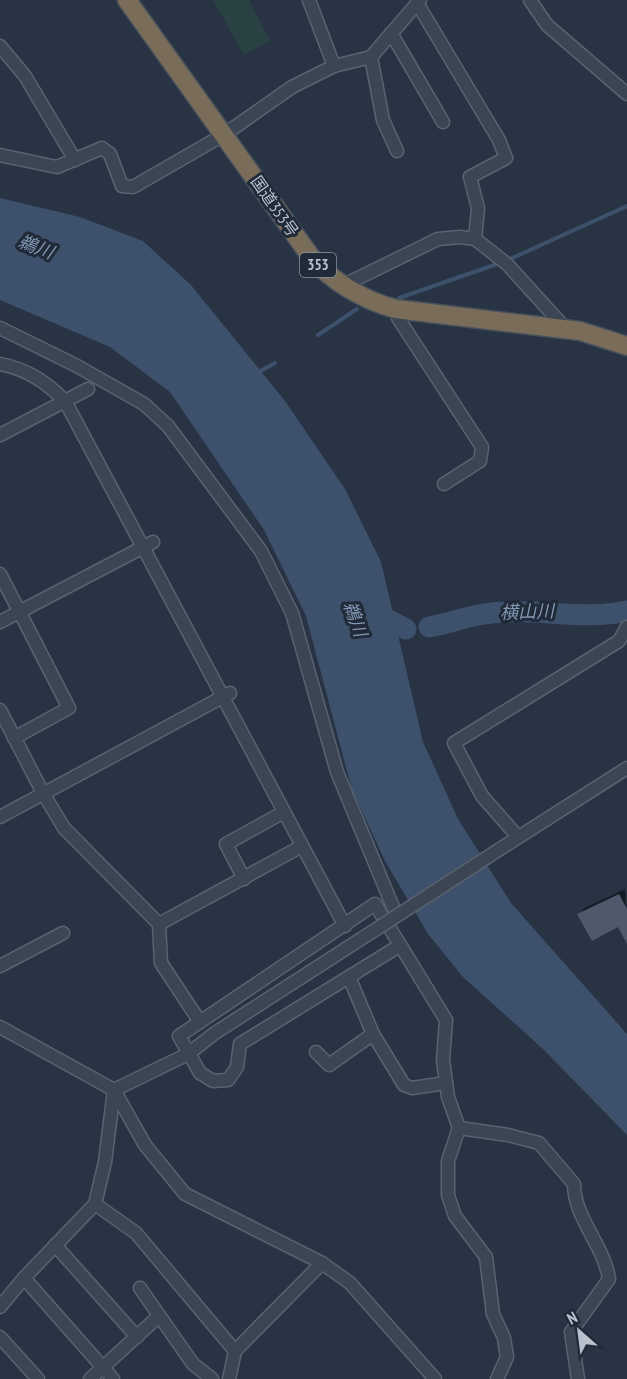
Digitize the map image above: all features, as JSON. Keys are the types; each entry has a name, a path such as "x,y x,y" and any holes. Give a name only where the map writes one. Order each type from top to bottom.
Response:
{"highway":[{"name":"国道353号","path":"127,0 311,257 327,273 344,285 370,301 396,309 566,329 589,333 627,346"}],"street":[{"path":"309,0 334,66"},
{"path":"530,0 547,25 625,87"},
{"path":"0,155 57,167 102,148 110,154 122,186 133,187 225,134 292,87 334,66 371,57 419,1 494,131 506,158 470,177 478,208 475,239"},
{"path":"391,33 443,122"},
{"path":"0,46 26,76 75,160"},
{"path":"371,57 383,120 397,152"},
{"path":"344,285 438,239 460,237 475,239 504,261 566,329"},
{"path":"396,309 398,318 482,447 480,461 444,484"},
{"path":"0,328 77,366 144,404 168,426 261,551 292,613 337,772 393,907"},
{"path":"0,364 32,374 49,384 65,401 148,544 284,812 345,926"},
{"path":"0,435 88,389"},
{"path":"0,622 148,544"},
{"path":"0,574 69,708 14,738"},
{"path":"518,837 482,796 454,743 619,641 627,627"},
{"path":"0,817 226,695"},
{"path":"0,710 64,828 159,924 160,963 200,1022"},
{"path":"114,1090 188,1054 215,1033 627,768"},
{"path":"244,879 226,844 284,812"},
{"path":"159,924 302,846"},
{"path":"399,946 240,1044 237,1067 228,1080 213,1082 200,1073 179,1036 375,904 446,1020 443,1060 448,1097 459,1128 448,1161 448,1195 455,1216 486,1257 493,1314 504,1338 507,1357 497,1379"},
{"path":"0,966 63,933"},
{"path":"349,977 374,1034 404,1085 412,1088 446,1083"},
{"path":"0,1027 114,1090 145,1145 185,1194 322,1263 350,1283 435,1379"},
{"path":"316,1052 329,1065 374,1034"},
{"path":"0,1307 24,1278 96,1204 105,1162 114,1090"},
{"path":"459,1128 508,1135 539,1143 574,1184 574,1199 607,1265 609,1279 571,1332 578,1379"},
{"path":"96,1204 136,1233 235,1351"},
{"path":"55,1245 137,1336"},
{"path":"229,1379 235,1351 322,1263"},
{"path":"24,1278 113,1379"},
{"path":"140,1288 193,1364 212,1379"},
{"path":"90,1379 159,1316"},
{"path":"0,1337 38,1379"}],"green space":[{"path":"213,0 249,0 270,41 244,55"}],"water":[{"name":"鵜川","path":"0,198 80,217 143,241 191,285 285,401 345,489 381,562 423,742 458,819 511,903 627,1034 627,1135 543,1049 463,977 428,934 385,861 352,790 306,616 264,530 170,392 110,347 0,300"}],"building":[{"path":"619,894 627,909 627,944 618,927 592,941 577,914"}],"waterway":[{"path":"508,260 627,206"},
{"path":"399,298 500,263"},
{"path":"318,335 357,309"},
{"path":"257,373 275,363"},
{"name":"横山川","path":"370,610 406,629"},
{"name":"横山川","path":"429,627 496,612 598,615 627,611"}]}
